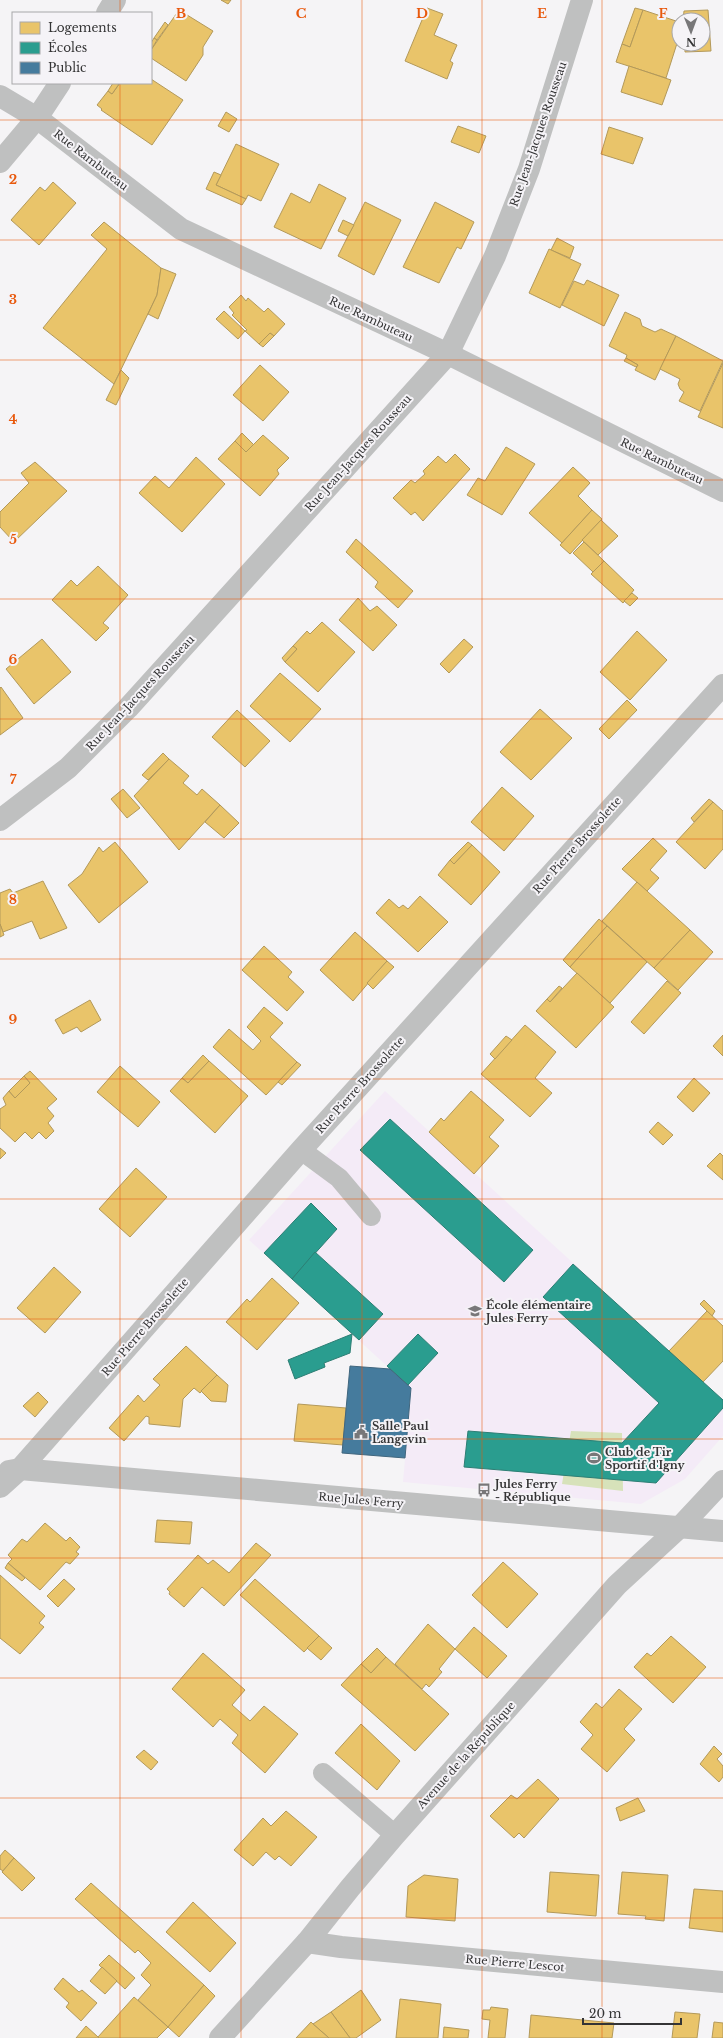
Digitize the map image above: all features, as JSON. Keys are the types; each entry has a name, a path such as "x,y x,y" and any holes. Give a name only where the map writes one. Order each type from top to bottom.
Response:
{"street":[{"path":"108,12 115,0"},
{"name":"Rue Jean-Jacques Rousseau","path":"0,820 68,768 128,708 448,354 495,256 529,169 582,0"},
{"path":"0,162 37,118 59,84"},
{"name":"Rue Rambuteau","path":"0,96 37,118 181,230 448,354 723,491"},
{"name":"Rue Pierre Brossolette","path":"0,1487 10,1471 723,685"},
{"name":"Rue Jules Ferry","path":"10,1471 723,1531"},
{"name":"Avenue de la République","path":"220,2038 307,1942 395,1835 617,1585 680,1527 723,1481"},
{"name":"Rue Pierre Lescot","path":"307,1942 341,1947 723,1982"}],"lane":[{"path":"301,1150 339,1178 371,1216"},
{"path":"323,1773 395,1835"}],"shaded area":[{"name":"École élémentaire Jules Ferry","path":"385,1091 723,1400 723,1436 685,1479 641,1504 403,1482 411,1388 249,1240"}],"green space":[{"name":"Club de Tir Sportif d'Igny","path":"571,1431 622,1433 623,1491 562,1484"}],"building: Logements":[{"path":"221,0 231,0 228,4"},
{"path":"427,8 443,14 434,35 457,45 450,61 453,63 447,79 405,61"},
{"path":"635,8 643,10 630,47 622,44"},
{"path":"179,10 213,31 203,47 203,55 186,81 152,59 152,49"},
{"path":"643,10 671,19 671,52 674,52 666,78 616,62 622,44 630,47"},
{"path":"708,10 708,12 684,12"},
{"path":"165,22 168,25 157,40 154,38"},
{"path":"154,38 157,40 152,48 152,41"},
{"path":"629,66 671,80 662,105 621,92"},
{"path":"152,80 183,100 152,145 101,110 102,109 97,105 108,91 112,94 119,84 152,84"},
{"path":"112,84 119,84 112,94 108,91"},
{"path":"226,112 237,119 229,132 218,126"},
{"path":"458,126 486,136 479,153 451,142"},
{"path":"609,127 643,138 633,164 601,154"},
{"path":"236,144 279,164 261,201 248,195 246,199 216,185"},
{"path":"214,172 221,175 216,185 246,199 242,205 206,189"},
{"path":"53,182 76,203 39,245 11,220 40,187 45,191"},
{"path":"319,184 346,198 321,249 274,227 291,193 310,203"},
{"path":"365,202 401,220 374,275 338,256"},
{"path":"435,202 474,222 461,249 457,247 439,283 403,267"},
{"path":"343,220 354,225 348,236 338,231"},
{"path":"104,222 161,268 157,295 114,384 43,328 107,249 91,235"},
{"path":"557,238 574,247 570,258 551,250"},
{"path":"549,249 581,264 560,308 529,293"},
{"path":"161,268 176,274 158,319 148,314 157,295"},
{"path":"587,280 619,295 604,326 562,305 574,281 584,285"},
{"path":"241,295 246,301 248,298 264,312 268,308 285,324 274,336 270,333 259,344 245,331 247,330 232,315 234,313 229,307"},
{"path":"224,311 245,331 238,339 216,319"},
{"path":"625,312 640,319 642,326 655,332 661,329 676,336 655,380 635,370 638,365 626,358 627,355 609,346"},
{"path":"270,333 274,336 263,347 259,344"},
{"path":"676,336 723,361 700,411 679,401 684,392 680,389 678,384 680,379 660,369"},
{"path":"626,358 638,365 636,367 624,361"},
{"path":"723,363 723,428 698,417"},
{"path":"260,365 289,392 263,421 233,395"},
{"path":"121,370 129,378 116,405 106,400"},
{"path":"242,433 254,445 246,452 235,441"},
{"path":"263,435 289,458 277,470 279,474 260,496 218,459 235,441 246,452"},
{"path":"506,447 535,464 502,515 467,495 478,478 485,481"},
{"path":"455,454 470,469 423,521 415,512 411,515 393,498 411,480 415,483 425,474 423,471 438,456 446,463"},
{"path":"196,457 225,484 182,532 139,493 155,476 169,488"},
{"path":"35,462 67,491 14,542 0,527 0,512 29,483 21,473"},
{"path":"573,467 590,483 578,496 592,510 562,543 529,513"},
{"path":"592,510 602,519 570,554 560,545"},
{"path":"601,520 618,536 598,555 582,540"},
{"path":"356,539 413,591 398,608 375,587 378,582 346,552"},
{"path":"584,542 604,561 593,572 573,553"},
{"path":"604,561 634,590 623,603 591,574"},
{"path":"98,566 128,595 103,623 109,628 96,641 52,600 71,580 77,586"},
{"path":"632,593 638,598 630,606 624,601"},
{"path":"358,598 370,611 377,606 397,625 373,651 339,620"},
{"path":"322,622 355,652 318,692 285,662 297,649 293,646 307,631 310,634"},
{"path":"637,631 667,660 630,700 600,672"},
{"path":"42,639 71,672 34,704 6,669"},
{"path":"464,639 473,647 449,673 440,664"},
{"path":"293,646 297,649 285,662 282,658"},
{"path":"280,673 321,709 290,742 250,706"},
{"path":"1,687 23,718 0,735 0,688"},
{"path":"627,700 637,710 609,739 599,729"},
{"path":"540,709 572,738 531,780 500,752"},
{"path":"237,710 270,741 245,767 212,737"},
{"path":"163,753 169,759 148,780 142,775"},
{"path":"169,759 189,776 183,783 197,795 202,789 220,805 179,850 134,796"},
{"path":"502,787 534,816 504,851 471,822"},
{"path":"123,789 140,808 127,818 111,799"},
{"path":"709,799 713,802 694,822 691,818"},
{"path":"713,802 723,811 723,849 705,869 676,842"},
{"path":"220,805 239,823 224,838 205,822"},
{"path":"653,838 667,851 650,870 659,878 647,891 622,869"},
{"path":"115,842 148,882 99,923 68,885 82,874 99,847 103,852"},
{"path":"468,842 472,845 454,864 450,860"},
{"path":"472,845 500,872 471,905 438,875 450,860 454,864"},
{"path":"43,881 67,928 40,939 32,921 3,932 0,924 0,893 10,889 13,893"},
{"path":"637,882 690,930 654,968 602,921"},
{"path":"420,896 448,922 418,952 376,913 389,899 399,908 403,905 408,909"},
{"path":"599,919 607,926 570,967 563,960"},
{"path":"0,924 4,935 0,937"},
{"path":"607,926 647,962 610,1003 570,967"},
{"path":"690,930 713,952 678,990 654,968"},
{"path":"355,932 387,961 353,1001 320,970"},
{"path":"264,946 292,972 288,977 304,992 287,1011 242,970"},
{"path":"387,961 394,967 373,989 367,983"},
{"path":"577,973 614,1007 576,1048 536,1011 547,999 550,1002"},
{"path":"667,981 681,993 644,1034 631,1022"},
{"path":"559,986 562,988 550,1002 547,999"},
{"path":"90,1000 101,1020 81,1032 77,1027 63,1034 55,1020"},
{"path":"264,1007 283,1023 270,1037 297,1062 266,1095 213,1047 229,1029 253,1050 261,1041 247,1027"},
{"path":"525,1025 556,1052 535,1078 552,1093 530,1117 481,1074"},
{"path":"723,1035 723,1056 713,1046"},
{"path":"506,1036 512,1040 495,1059 490,1054"},
{"path":"203,1055 209,1061 188,1083 182,1078"},
{"path":"209,1061 248,1096 215,1133 170,1091 182,1078 188,1083"},
{"path":"297,1062 301,1065 282,1085 278,1082"},
{"path":"120,1066 160,1102 138,1127 97,1092"},
{"path":"30,1071 57,1099 47,1108 54,1116 48,1123 54,1131 46,1139 39,1132 32,1139 25,1132 15,1142 0,1128 0,1109 6,1105 3,1098 9,1091 15,1098 30,1083 24,1076"},
{"path":"24,1076 30,1083 15,1098 9,1091"},
{"path":"694,1078 710,1093 693,1112 677,1097"},
{"path":"471,1091 504,1120 489,1137 499,1146 474,1174 429,1132 441,1118 444,1121"},
{"path":"658,1122 673,1135 663,1145 649,1132"},
{"path":"0,1148 6,1153 0,1159"},
{"path":"720,1153 723,1156 723,1180 707,1166"},
{"path":"136,1168 167,1197 130,1237 99,1209"},
{"path":"54,1267 81,1292 45,1333 17,1308"},
{"path":"272,1278 299,1303 257,1350 226,1322 247,1299 250,1302"},
{"path":"704,1300 715,1311 712,1316 700,1304"},
{"path":"707,1311 723,1326 723,1361 703,1382 669,1351"},
{"path":"186,1346 217,1375 200,1393 194,1388 183,1399 180,1427 149,1424 149,1417 146,1416 124,1441 109,1428 138,1395 144,1402 160,1385 153,1379"},
{"path":"217,1375 228,1385 226,1402 211,1401 201,1391"},
{"path":"38,1392 48,1402 35,1417 23,1406"},
{"path":"298,1404 346,1408 343,1445 294,1441"},
{"path":"157,1520 192,1522 190,1544 155,1542"},
{"path":"45,1523 66,1541 70,1537 80,1547 76,1552 79,1554 70,1564 66,1562 40,1590 8,1563 12,1559 8,1555 22,1539 27,1542"},
{"path":"256,1543 271,1555 224,1606 202,1587 184,1607 169,1594 170,1592 167,1589 198,1555 208,1564 213,1560 229,1573"},
{"path":"503,1562 538,1594 507,1628 472,1595"},
{"path":"8,1563 25,1578 22,1581 5,1568"},
{"path":"0,1575 45,1616 39,1623 44,1627 20,1654 0,1638"},
{"path":"64,1579 75,1589 58,1607 47,1596"},
{"path":"255,1579 319,1636 304,1652 240,1595"},
{"path":"428,1624 455,1649 439,1669 442,1672 429,1687 426,1684 422,1689 395,1664"},
{"path":"474,1627 507,1656 487,1678 455,1649"},
{"path":"319,1636 332,1648 321,1660 307,1648"},
{"path":"671,1636 706,1667 673,1703 634,1667 647,1653 651,1656"},
{"path":"377,1648 386,1657 371,1673 361,1664"},
{"path":"203,1653 245,1690 232,1705 250,1721 264,1706 298,1734 265,1773 232,1743 238,1735 220,1719 213,1727 172,1689"},
{"path":"386,1657 449,1714 415,1751 341,1685 361,1664 371,1673"},
{"path":"619,1689 642,1709 624,1729 635,1740 607,1772 581,1749 593,1735 580,1722 596,1703 602,1708"},
{"path":"361,1724 400,1761 377,1790 335,1753"},
{"path":"714,1746 722,1754 717,1759 723,1766 723,1777 719,1782 700,1764"},
{"path":"144,1750 158,1762 151,1770 136,1757"},
{"path":"538,1779 559,1799 524,1838 519,1833 514,1838 490,1816 511,1795 517,1799"},
{"path":"638,1798 645,1811 620,1821 616,1808"},
{"path":"286,1811 317,1837 291,1866 279,1856 275,1860 266,1852 253,1866 234,1850 263,1818 271,1826"},
{"path":"5,1850 14,1858 3,1871 0,1869 0,1856"},
{"path":"14,1858 35,1878 22,1891 2,1872"},
{"path":"550,1872 599,1875 596,1916 547,1912"},
{"path":"622,1872 668,1875 664,1921 645,1919 646,1916 618,1914"},
{"path":"424,1875 458,1879 455,1921 406,1917 408,1886"},
{"path":"91,1883 204,1985 168,2027 138,2000 151,1985 141,1975 151,1963 138,1950 135,1953 75,1899"},
{"path":"694,1889 723,1891 723,1932 689,1928"},
{"path":"193,1902 236,1943 210,1972 166,1932"},
{"path":"109,1955 135,1978 125,1989 99,1965"},
{"path":"102,1967 117,1981 105,1994 90,1981"},
{"path":"63,1978 79,1992 82,1990 97,2003 81,2021 66,2007 69,2003 54,1989"},
{"path":"204,1985 215,1996 179,2037 168,2027"},
{"path":"361,1990 381,2020 356,2038 350,2038 331,2012"},
{"path":"134,1997 168,2027 157,2038 99,2038 98,2037"},
{"path":"400,1999 441,2004 438,2038 396,2038"},
{"path":"491,2007 508,2009 505,2038 488,2038 490,2020 482,2019 483,2010 490,2010"},
{"path":"331,2012 350,2038 329,2038 313,2024"},
{"path":"675,2012 700,2014 697,2038 672,2038"},
{"path":"531,2015 614,2023 612,2038 529,2038"},
{"path":"311,2022 313,2024 329,2038 296,2038"},
{"path":"714,2022 723,2023 723,2038 712,2038"},
{"path":"86,2026 98,2037 99,2038 76,2038"},
{"path":"444,2027 469,2030 468,2038 443,2038"}],"building: Écoles":[{"path":"390,1119 533,1250 504,1282 360,1150"},
{"path":"311,1203 337,1229 292,1279 264,1253"},
{"path":"315,1252 383,1314 359,1340 292,1279"},
{"path":"573,1264 723,1400 723,1408 656,1483 464,1467 468,1431 622,1443 659,1403 543,1297"},
{"path":"352,1334 350,1353 324,1363 325,1367 295,1379 288,1360"},
{"path":"418,1334 438,1353 408,1385 387,1366"}],"building: Public":[{"path":"350,1366 390,1369 411,1388 405,1458 342,1453"}],"place":[{"name":"École élémentaire Jules Ferry","path":"475,1311"},
{"name":"Salle Paul Langevin","path":"361,1432"},
{"name":"Club de Tir Sportif d'Igny","path":"594,1458"},
{"name":"Jules Ferry - République","path":"484,1490"}]}
